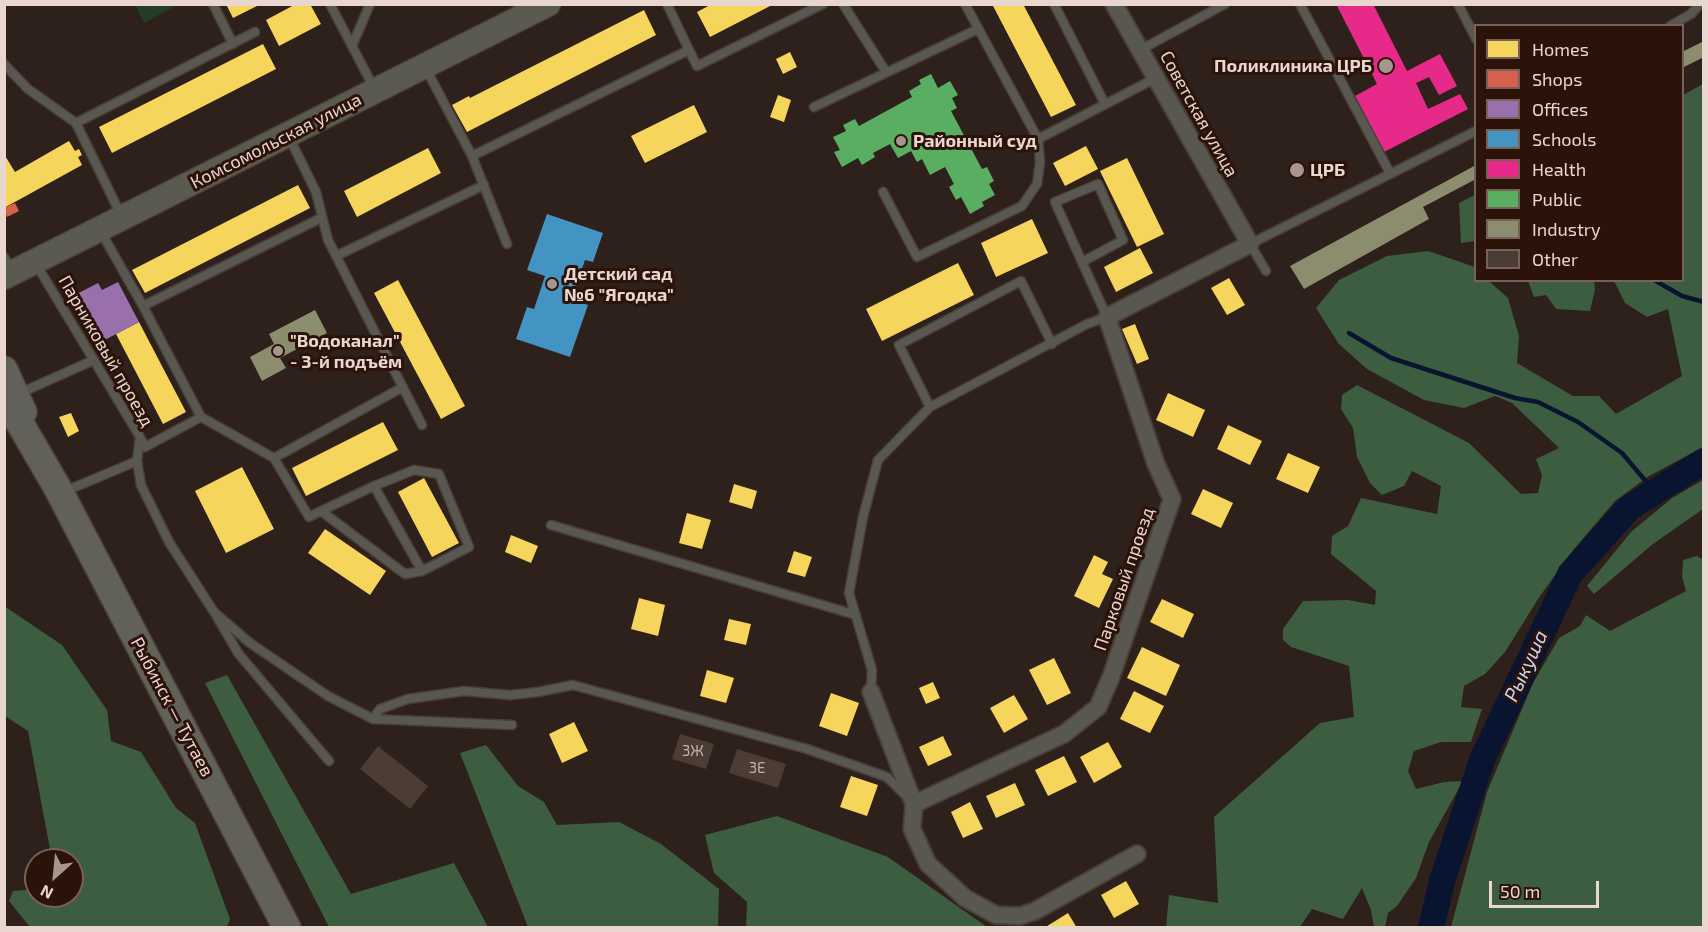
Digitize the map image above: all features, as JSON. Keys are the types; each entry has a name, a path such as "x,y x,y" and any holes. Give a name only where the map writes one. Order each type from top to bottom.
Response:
{"main road":[{"name":"Комсомольская улица","path":"14,267 99,229 548,4"},
{"name":"Рыбинск — Тутаев","path":"4,370 10,396 287,927"}],"street":[{"name":"Советская улица","path":"1114,4 1250,244"},
{"path":"1107,317 1250,244"},
{"name":"Парковый проезд","path":"914,804 1064,734 1098,707 1111,678 1172,499 1156,464 1107,317"},
{"path":"871,692 914,804 912,830 928,864 965,898 996,915 1020,916 1035,911 1137,854"}],"lane":[{"path":"213,4 233,44"},
{"path":"330,4 375,91"},
{"path":"352,46 370,4"},
{"path":"667,4 697,66 823,4"},
{"path":"843,4 886,72"},
{"path":"883,192 917,257 1022,206 1036,184 1040,163 1038,139 965,4"},
{"path":"1054,4 1105,104"},
{"path":"1140,50 1225,4"},
{"path":"1300,4 1390,173"},
{"path":"1458,4 1474,35"},
{"path":"1674,24 1691,14 1700,4"},
{"path":"814,106 978,29"},
{"path":"76,123 255,32"},
{"path":"472,156 689,50"},
{"path":"4,64 28,89 76,123 123,217"},
{"path":"425,66 472,156 507,244"},
{"path":"1038,139 1156,78"},
{"path":"1266,271 1250,244 1474,132"},
{"path":"287,135 316,192 321,218 336,256 422,425"},
{"path":"871,692 872,670 849,593 863,517 878,460 930,407 1087,324 1107,317 1082,262 1055,202 1098,184 1123,240 1082,262"},
{"path":"336,256 484,185"},
{"path":"143,306 321,218"},
{"path":"99,229 143,306 201,417 274,458 309,517 321,511 374,486 414,470 439,474 469,547 422,571 405,574 321,511"},
{"name":"Парниковый проезд","path":"14,267 94,360 140,437 137,461 141,485 169,542 214,612 250,643 328,696 373,719 512,725"},
{"path":"930,407 900,345 1021,281 1052,344"},
{"path":"10,396 94,360"},
{"path":"274,458 403,387"},
{"path":"140,437 145,447 201,417"},
{"path":"58,490 137,461"},
{"path":"374,486 422,571"},
{"path":"551,525 856,615"},
{"path":"214,612 238,653 329,761"},
{"path":"373,719 380,709 408,699 464,691 510,694 538,692 573,685 807,749 857,766 887,777 914,804"}],"green space":[{"path":"135,5 178,5 144,23"},
{"path":"1703,84 1703,447 1649,476 1615,501 1574,549 1540,596 1505,652 1485,674 1464,686 1461,707 1482,709 1471,742 1441,742 1414,751 1408,771 1416,789 1444,782 1463,781 1429,842 1416,878 1397,906 1388,913 1385,927 1374,927 1371,910 1362,888 1343,919 1312,909 1300,927 1166,927 1169,895 1218,903 1214,817 1320,723 1354,717 1349,666 1291,647 1283,640 1283,629 1303,601 1348,600 1375,605 1376,591 1331,554 1332,536 1348,526 1361,498 1437,514 1441,486 1412,471 1404,486 1382,495 1370,483 1357,457 1353,428 1341,409 1342,395 1357,385 1469,443 1521,494 1538,493 1542,475 1536,459 1559,448 1512,403 1495,396 1464,408 1424,400 1367,369 1339,344 1316,308 1339,280 1387,256 1428,251 1474,267 1474,282 1490,282 1508,298 1519,336 1517,363 1573,396 1599,396 1616,414 1682,376 1668,309 1647,317 1625,303 1614,282 1684,282 1684,94"},
{"path":"1474,196 1474,241 1461,243 1459,203"},
{"path":"1528,282 1594,282 1595,290 1590,311 1556,309 1546,295 1534,297"},
{"path":"1703,480 1703,509 1653,544 1594,594 1587,586 1631,532 1672,498"},
{"path":"1697,556 1704,560 1703,927 1451,927 1487,792 1533,683 1559,638 1580,626 1586,615 1610,631 1686,591 1682,577 1683,560"},
{"path":"4,606 62,645 107,710 111,741 141,752 176,808 195,823 230,919 227,927 30,927 9,901 13,891 24,890 24,908 84,908 84,848 50,848 28,731 5,716"},
{"path":"227,675 351,894 454,863 488,927 329,927 205,683"},
{"path":"486,745 518,786 544,802 557,825 619,822 661,844 719,889 718,927 528,927 460,753"},
{"path":"777,816 888,857 987,927 746,927 747,902 714,873 705,835"}],"building: Homes":[{"path":"226,4 256,4 257,6 233,18"},
{"path":"296,4 310,4 321,24 279,46 266,20"},
{"path":"712,4 774,4 710,37 697,12"},
{"path":"992,4 1023,4 1076,105 1051,117"},
{"path":"644,10 656,35 467,132 452,105"},
{"path":"263,44 276,69 112,153 99,127"},
{"path":"790,52 797,67 783,74 776,59"},
{"path":"778,95 791,100 784,122 770,117"},
{"path":"694,105 707,132 645,163 631,136"},
{"path":"69,141 75,151 79,149 82,155 78,157 82,165 4,208 4,154 15,172"},
{"path":"1086,146 1098,169 1065,186 1053,163"},
{"path":"428,148 441,173 357,217 344,191"},
{"path":"1127,158 1164,234 1137,247 1100,171"},
{"path":"298,185 310,208 145,293 132,270"},
{"path":"1032,219 1048,253 996,277 981,243"},
{"path":"1140,248 1153,273 1116,292 1104,267"},
{"path":"958,263 974,295 882,341 866,309"},
{"path":"1229,278 1245,305 1227,315 1211,288"},
{"path":"398,280 465,406 441,419 374,293"},
{"path":"139,322 186,412 163,424 116,334"},
{"path":"1135,324 1149,359 1137,364 1122,329"},
{"path":"1168,393 1205,410 1193,437 1156,420"},
{"path":"71,413 79,431 68,437 59,417"},
{"path":"383,422 398,450 306,496 292,468"},
{"path":"1228,425 1262,441 1250,465 1217,449"},
{"path":"1288,453 1320,467 1308,493 1276,479"},
{"path":"242,467 274,529 226,553 195,491"},
{"path":"424,478 459,543 432,557 398,492"},
{"path":"734,484 757,491 752,509 729,502"},
{"path":"1203,489 1233,503 1221,528 1191,514"},
{"path":"687,513 711,520 702,549 679,543"},
{"path":"325,529 386,571 370,595 308,553"},
{"path":"511,535 538,546 531,563 505,552"},
{"path":"794,551 812,557 805,577 787,572"},
{"path":"1094,555 1108,562 1102,574 1113,579 1099,608 1074,596"},
{"path":"639,598 665,605 658,636 631,629"},
{"path":"1162,599 1194,614 1183,638 1150,622"},
{"path":"729,619 751,624 746,645 724,640"},
{"path":"1142,647 1180,665 1166,696 1127,678"},
{"path":"1054,658 1071,693 1047,705 1029,670"},
{"path":"707,670 734,678 726,703 700,696"},
{"path":"933,682 940,698 926,704 919,688"},
{"path":"1134,691 1164,706 1150,733 1120,719"},
{"path":"831,693 859,703 847,736 819,726"},
{"path":"1014,695 1028,719 1004,733 990,708"},
{"path":"574,722 588,751 562,763 549,734"},
{"path":"943,736 952,755 928,766 919,747"},
{"path":"1108,742 1122,767 1094,783 1080,757"},
{"path":"1064,756 1077,782 1048,796 1035,770"},
{"path":"851,776 878,785 867,816 840,807"},
{"path":"1015,783 1025,805 996,818 986,796"},
{"path":"970,802 983,829 963,838 951,812"},
{"path":"1126,881 1139,904 1114,918 1101,895"},
{"path":"1068,913 1077,928 1044,928"}],"building: Shops":[{"path":"15,203 19,211 7,217 4,208"}],"building: Offices":[{"path":"118,282 139,322 99,343 90,325 85,328 69,298 98,283 102,290"}],"building: Schools":[{"path":"547,214 603,233 593,262 585,260 572,299 588,305 570,357 516,339 527,307 534,309 545,276 527,270"}],"building: Health":[{"path":"1336,4 1373,4 1407,71 1440,54 1457,86 1439,95 1429,77 1416,83 1428,109 1460,94 1468,109 1384,152 1355,96 1377,84"}],"building: Public":[{"name":"Районный суд","path":"931,74 938,88 950,81 958,95 952,98 957,108 951,111 982,169 987,167 994,181 989,184 995,195 982,202 984,206 970,214 961,197 956,200 949,187 954,184 945,167 930,175 922,159 917,162 911,151 898,158 890,144 873,153 875,157 862,165 858,158 842,167 834,152 840,150 833,137 846,131 843,125 855,119 859,126 912,97 909,91 921,84 919,80"}],"building: Industry":[{"path":"1704,41 1704,57 1684,67 1684,51"},
{"path":"1474,166 1474,180 1423,207 1429,219 1304,289 1290,266"},
{"name":"\"Водоканал\" - 3-й подъём","path":"315,310 327,333 280,358 286,368 262,381 250,357 274,344 269,334"}],"building: Other":[{"path":"680,734 714,744 706,769 672,759"},
{"path":"378,746 428,786 410,809 360,769"},
{"path":"737,749 786,764 778,788 729,773"}],"waterway":[{"path":"1658,282 1682,296 1704,302"},
{"path":"1349,333 1391,358 1515,398 1538,402 1578,422 1622,453 1654,491"},
{"name":"Рыкуша","path":"1431,928 1442,881 1482,760 1570,574 1629,508 1704,461"}],"place":[{"name":"Поликлиника ЦРБ","path":"1386,66"},
{"name":"Районный суд","path":"901,141"},
{"name":"ЦРБ","path":"1297,170"},
{"name":"Детский сад №6 \"Ягодка\"","path":"552,284"},
{"name":"\"Водоканал\" - 3-й подъём","path":"278,351"}]}
